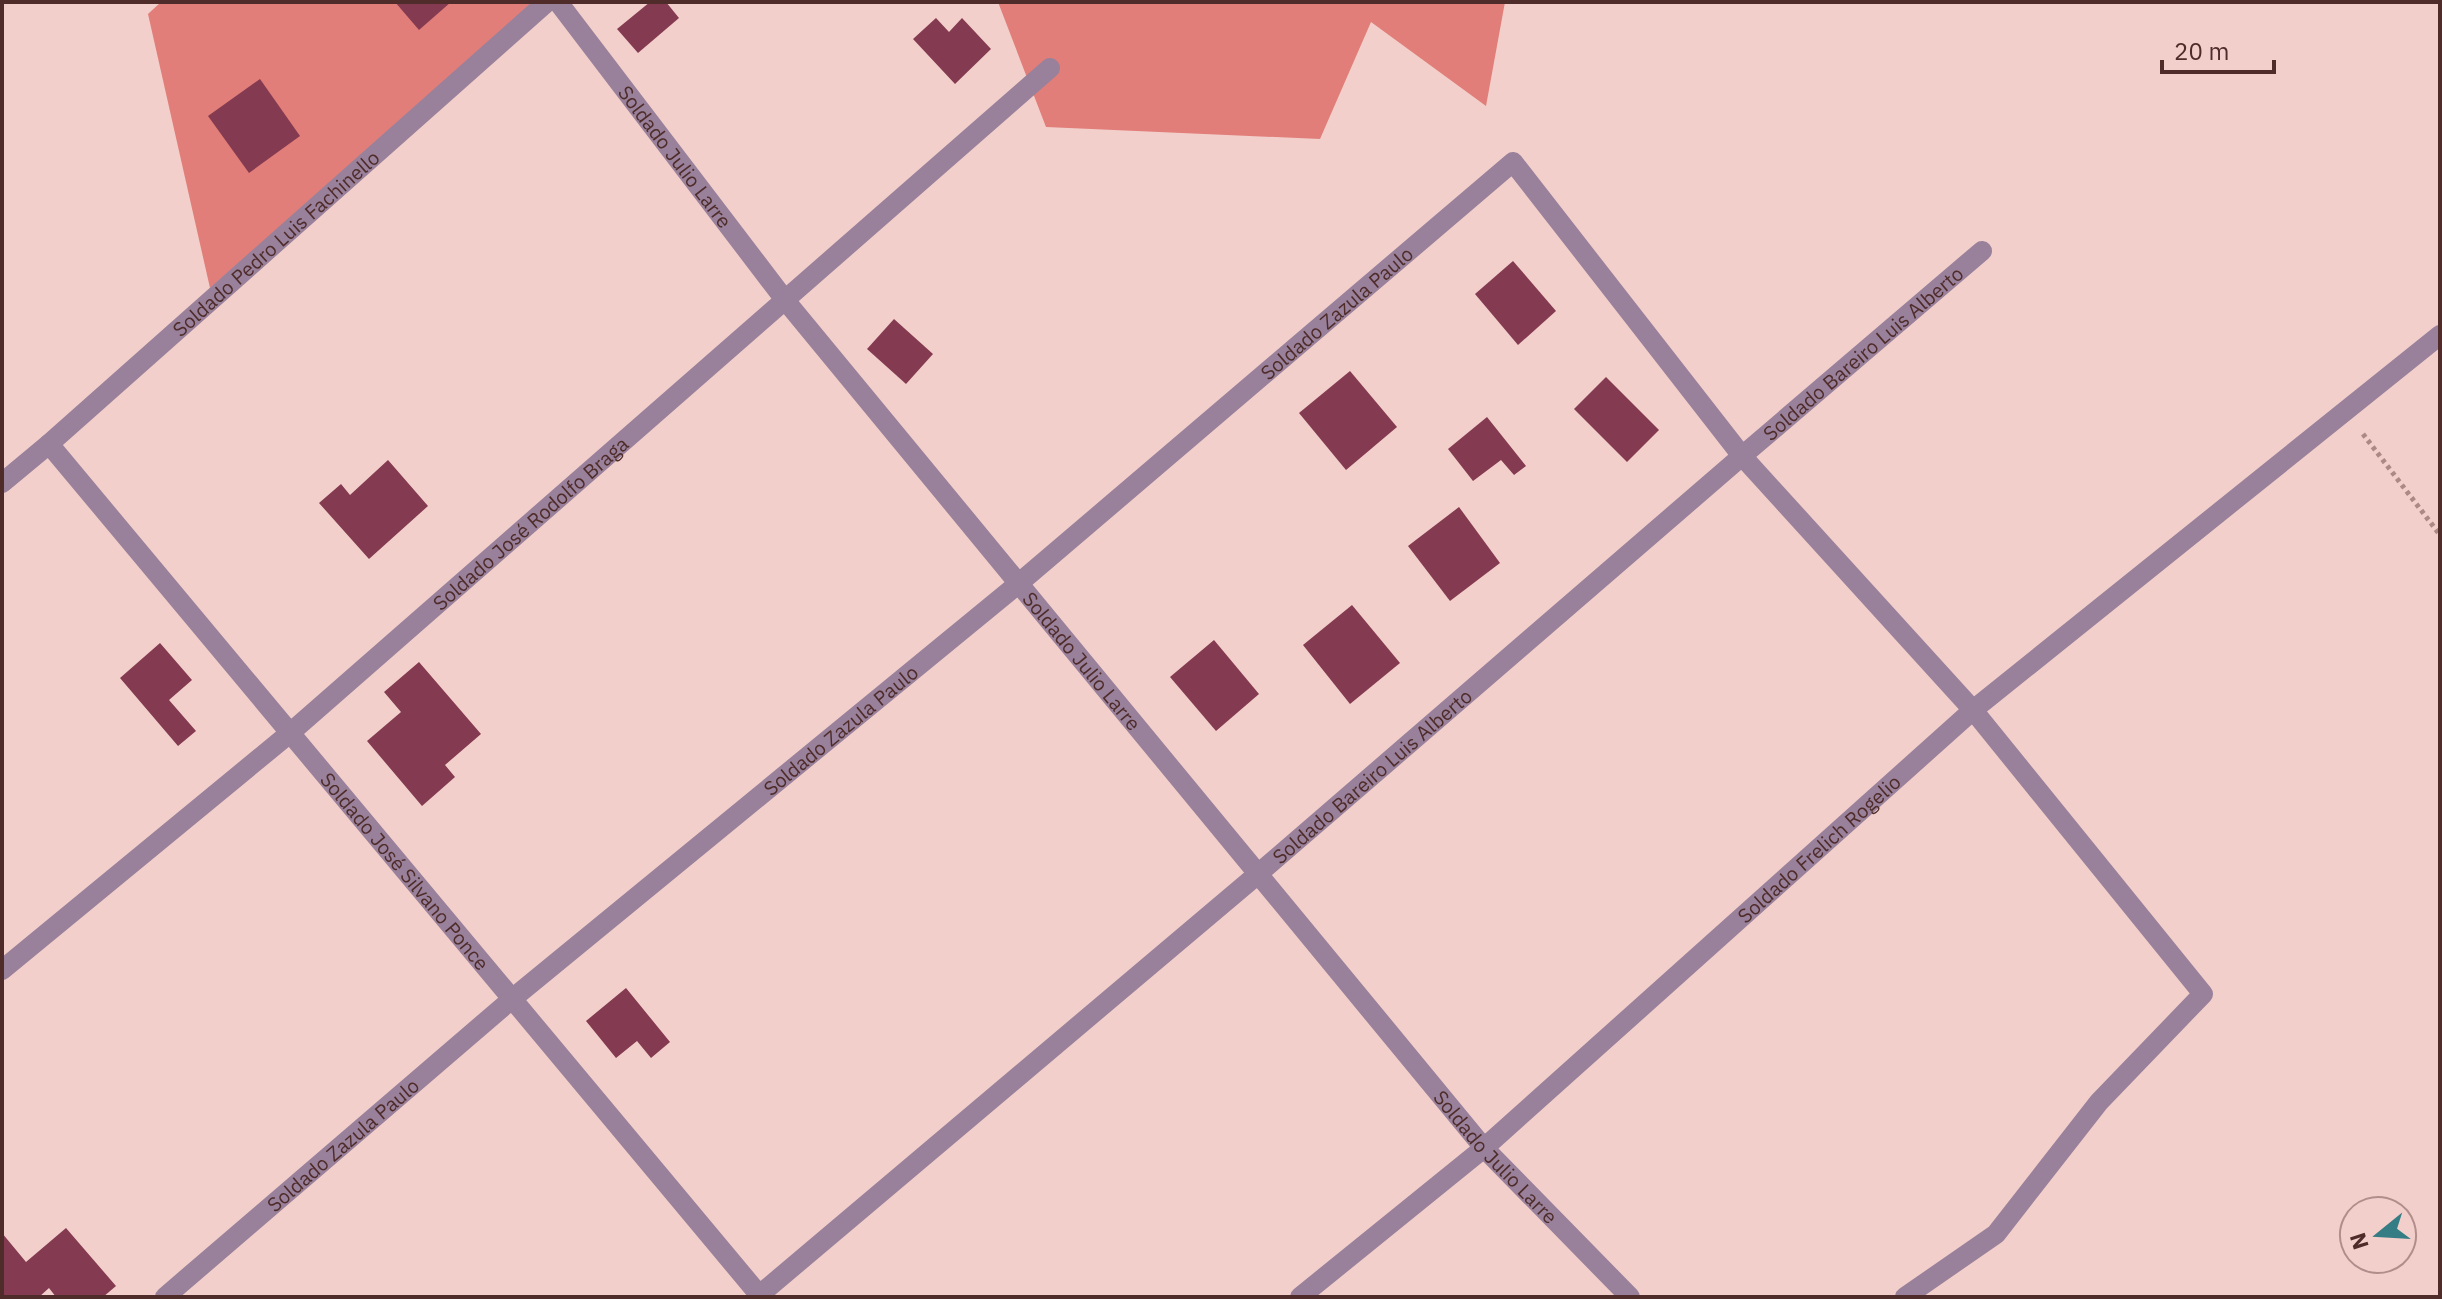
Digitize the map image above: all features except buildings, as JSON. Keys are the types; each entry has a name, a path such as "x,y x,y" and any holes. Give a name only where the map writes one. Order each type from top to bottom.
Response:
{"street":[{"name":"Soldado Pedro Luis Fachinello","path":"2,483 547,2"},
{"name":"Soldado Julio Larre","path":"558,2 785,300 1484,1148 1630,1297"},
{"name":"Soldado José Rodolfo Braga","path":"2,970 290,733 1050,68"},
{"name":"Soldado Zazula Paulo","path":"165,1297 512,999 1018,584 1513,162 1742,456"},
{"name":"Soldado Bareiro Luis Alberto","path":"759,1296 1258,874 1982,251"},
{"name":"Soldado Frelich Rogelio","path":"1300,1297 1484,1148 1973,710 2440,335"},
{"name":"Soldado José Silvano Ponce","path":"49,444 759,1296"},
{"path":"1742,456 1973,710 2203,994 2099,1102 1996,1234 1905,1297"}],"path":[{"path":"2346,411 2440,535"}],"shaded area":[{"path":"161,2 542,2 210,288 148,14"},
{"path":"998,2 1505,2 1486,106 1371,22 1320,139 1046,127"}]}
